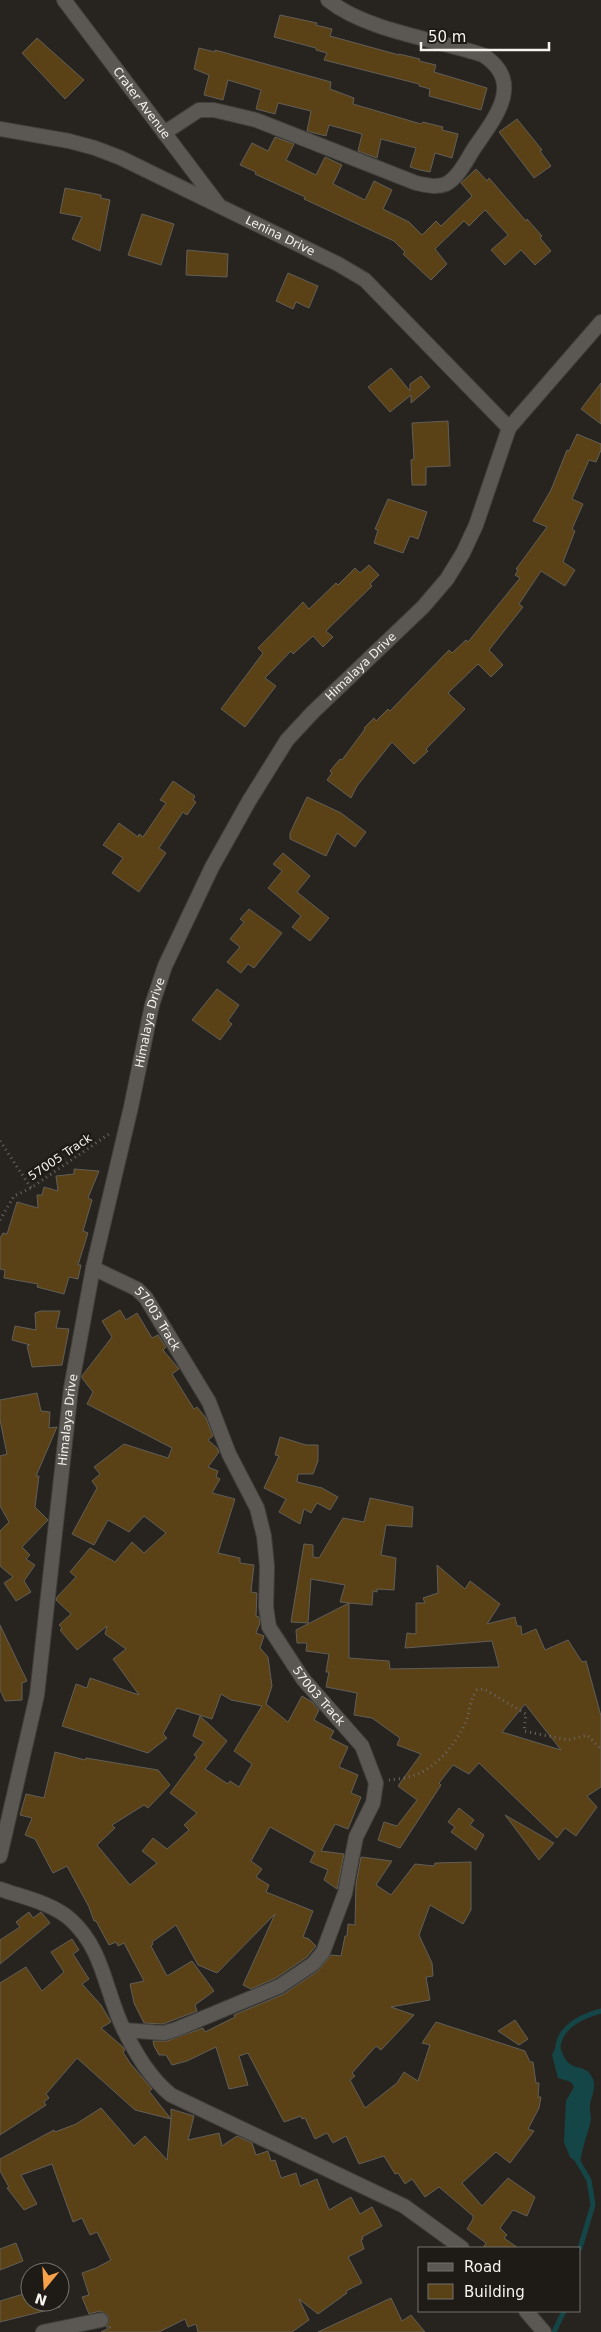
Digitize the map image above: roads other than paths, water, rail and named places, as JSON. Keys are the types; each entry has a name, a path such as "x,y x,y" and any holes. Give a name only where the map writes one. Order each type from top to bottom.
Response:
{"street":[{"name":"Crater Avenue","path":"64,0 220,206"},
{"path":"164,133 199,110 214,110 256,120 416,183 438,186 452,180 499,110 505,85 501,72 494,62 483,55 376,24 352,15 328,0"},
{"name":"Lenina Drive","path":"0,129 95,148 220,206 338,264 365,280 509,428"},
{"name":"Himalaya Drive","path":"0,1856 37,1695 71,1388 93,1268 131,1107 152,1005 165,966 212,867 249,801 287,740 313,712 423,608 447,579 463,553 476,525 509,428 601,322"},
{"name":"57003 Track","path":"93,1268 137,1289 146,1298 209,1402 230,1454 257,1508 264,1536 267,1566 266,1607 269,1627 303,1679 362,1746 376,1783 373,1803 356,1837 345,1894 323,1952 313,1964 280,1986 178,2029 164,2033 124,2030"},
{"path":"0,1889 52,1908 68,1918 87,1936 100,1960 124,2030 151,2075 171,2095 404,2206 461,2247"},
{"path":"527,2312 544,2332"},
{"path":"43,2332 101,2320"}],"water":[{"path":"559,2040 562,2052 570,2064 589,2072 594,2083 590,2106 591,2119 580,2165 570,2157 564,2142 566,2101 574,2087 571,2082 558,2078 552,2055"}],"waterway":[{"path":"558,2046 563,2032 574,2022 601,2011"},
{"path":"577,2160 589,2180 593,2205 580,2247"},
{"path":"554,2332 564,2312"}]}
